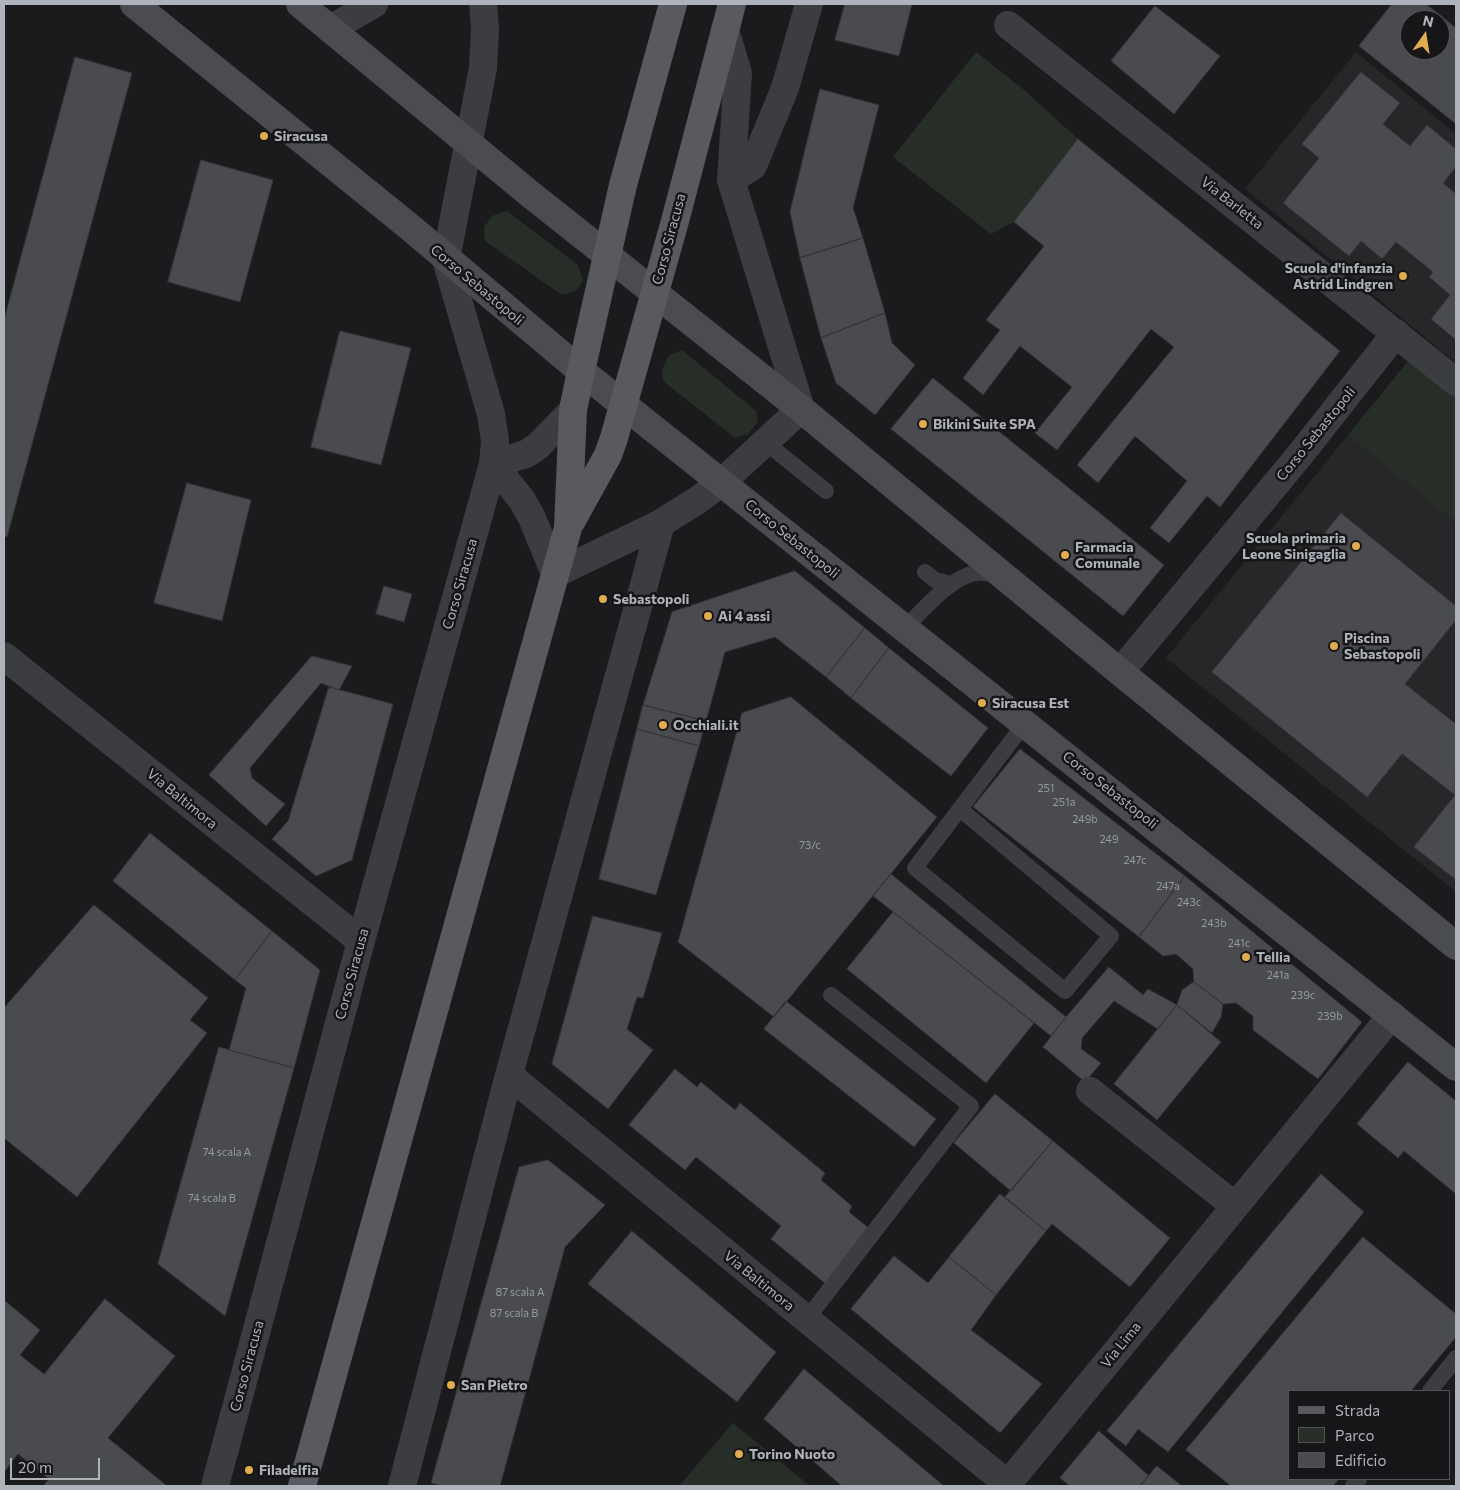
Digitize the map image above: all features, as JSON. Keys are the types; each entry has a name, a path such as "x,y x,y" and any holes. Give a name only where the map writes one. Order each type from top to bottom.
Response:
{"main road":[{"name":"Corso Sebastopoli","path":"134,4 406,224 580,371 1456,1067"},
{"path":"300,4 469,144 801,409 1456,946"},
{"name":"Corso Siracusa","path":"568,528 573,410 580,371 632,152 673,4"},
{"name":"Corso Siracusa","path":"302,1486 568,528 608,455 624,405 732,4"}],"street":[{"path":"330,29 374,4"},
{"name":"Corso Siracusa","path":"215,1486 361,941 493,464 495,441 491,414 446,259 483,68 485,28 483,4"},
{"path":"730,180 753,166 786,88 808,4"},
{"name":"Via Barletta","path":"1008,25 1456,382"},
{"path":"573,410 538,446 526,454 493,464 522,500 532,518 555,574 661,523 722,482 801,409 730,180 738,73 725,30"},
{"name":"Corso Sebastopoli","path":"1120,672 1299,456 1396,333"},
{"path":"402,1486 509,1075 661,523"},
{"name":"Via Baltimora","path":"4,656 361,941"},
{"name":"Via Lima","path":"1007,1486 1392,1015"},
{"name":"Via Baltimora","path":"509,1075 1007,1486"},
{"path":"1090,1091 1235,1206"}],"lane":[{"path":"765,442 826,491"},
{"path":"925,572 935,580 952,584"},
{"path":"905,628 940,593 959,579 982,572 1005,578"},
{"path":"960,809 1111,936 1065,991 915,868 960,809 1025,724"},
{"path":"806,1320 972,1106 831,996"},
{"path":"1431,1390 1456,1358"}],"shaded area":[{"name":"Scuola d'infanzia Astrid Lindgren","path":"1356,52 1456,134 1456,363 1245,189"},
{"name":"Scuola primaria Leone Sinigaglia","path":"1410,359 1456,396 1456,892 1166,658"}],"green space":[{"path":"976,52 1024,90 1078,139 1014,222 991,234 893,157"},
{"path":"507,211 578,265 583,281 576,291 562,295 485,241 484,227 492,216"},
{"path":"682,350 756,411 758,422 748,434 735,438 663,381 662,370 669,355"},
{"path":"1410,359 1456,396 1456,522 1348,435"},
{"name":"Torino Nuoto","path":"733,1423 810,1486 679,1486"}],"building":[{"path":"845,4 912,4 899,56 835,40"},
{"path":"1392,4 1426,4 1434,10 1400,10 1400,60 1450,60 1450,23 1456,28 1456,124 1359,46"},
{"path":"1155,6 1220,56 1174,114 1111,61"},
{"path":"75,57 132,73 7,537 4,536 4,320"},
{"name":"Scuola d'infanzia Astrid Lindgren","path":"1361,72 1400,103 1383,124 1410,146 1427,125 1456,149 1456,167 1443,183 1456,194 1456,340 1431,319 1450,295 1429,277 1433,272 1396,242 1382,259 1361,241 1349,256 1283,203 1319,158 1302,144"},
{"path":"820,89 879,105 853,208 863,238 800,258 790,212"},
{"path":"1078,139 1340,351 1220,507 1207,496 1169,543 1150,528 1187,481 1135,436 1098,483 1077,465 1174,347 1151,329 1057,450 1035,433 1072,387 1020,346 983,395 963,378 1000,330 986,320 1044,246 1014,222"},
{"path":"201,160 273,180 240,302 168,282"},
{"path":"863,238 885,313 821,338 800,258"},
{"path":"885,313 892,343 915,365 875,415 836,383 821,338"},
{"path":"340,331 411,348 381,465 311,447"},
{"path":"933,378 1164,565 1123,616 891,429"},
{"path":"187,483 251,500 222,621 154,603"},
{"name":"Piscina Sebastopoli","path":"1341,513 1456,606 1456,620 1405,684 1456,724 1455,795 1402,754 1367,797 1212,672"},
{"path":"795,571 865,628 826,677 775,637 725,652 706,721 643,705 672,612"},
{"path":"384,586 412,594 404,622 376,614"},
{"path":"865,628 889,648 851,698 826,677"},
{"path":"889,648 988,728 951,776 851,698"},
{"path":"312,656 352,666 339,690 321,683 250,768 252,778 285,804 266,826 209,775"},
{"path":"329,687 393,704 352,860 316,876 272,839 288,821"},
{"path":"791,697 937,817 774,1017 678,942 742,713"},
{"path":"643,705 706,721 699,746 637,729"},
{"path":"637,729 699,746 656,895 599,879"},
{"path":"1020,749 1185,876 1139,937 973,807"},
{"path":"1456,794 1456,880 1414,847"},
{"path":"150,833 272,931 235,980 113,881"},
{"path":"891,874 1066,1017 1051,1036 873,896"},
{"path":"1185,876 1362,1022 1318,1079 1253,1030 1253,1016 1236,1003 1223,1004 1194,982 1193,969 1176,954 1163,956 1139,937"},
{"path":"94,905 208,998 190,1020 207,1033 77,1197 4,1138 4,1008"},
{"path":"893,912 1034,1023 986,1083 847,969"},
{"path":"593,916 662,933 643,998 637,997 627,1029 653,1050 608,1109 552,1064"},
{"path":"272,931 320,970 294,1068 229,1050 246,988 235,980"},
{"path":"1109,967 1143,995 1148,989 1177,1005 1158,1029 1114,1001 1082,1038 1081,1049 1101,1063 1085,1082 1043,1047"},
{"path":"1194,982 1223,1004 1221,1017 1212,1033 1177,1005 1182,990"},
{"path":"786,1001 936,1119 914,1147 764,1029"},
{"path":"1177,1005 1221,1042 1157,1120 1114,1084"},
{"path":"219,1047 294,1068 225,1316 158,1264"},
{"path":"1408,1062 1456,1101 1456,1194 1404,1151 1398,1158 1357,1124"},
{"path":"675,1069 697,1087 701,1082 735,1110 740,1103 825,1173 821,1180 852,1206 849,1212 871,1230 826,1284 771,1239 781,1226 696,1157 685,1170 629,1125"},
{"path":"995,1094 1053,1141 1011,1191 954,1143"},
{"path":"1053,1141 1170,1238 1130,1287 1052,1224 1046,1231 1005,1197"},
{"path":"548,1160 605,1205 565,1247 500,1486 443,1486 431,1483 519,1167"},
{"path":"1321,1174 1364,1212 1168,1452 1138,1429 1126,1446 1107,1431"},
{"path":"1000,1194 1046,1231 996,1295 949,1257"},
{"path":"632,1231 776,1352 737,1402 588,1284"},
{"path":"1363,1237 1456,1314 1456,1337 1412,1390 1288,1390 1288,1480 1338,1480 1333,1486 1231,1486 1186,1450"},
{"path":"894,1256 928,1283 949,1257 996,1295 971,1330 1042,1384 1000,1433 851,1309"},
{"path":"105,1299 175,1356 108,1438 167,1486 43,1486 49,1479 18,1454 4,1472 4,1300 40,1330 20,1355 44,1374"},
{"path":"804,1369 944,1486 842,1486 764,1419"},
{"path":"1099,1431 1149,1476 1140,1486 1070,1486 1060,1478"},
{"path":"1157,1466 1182,1486 1140,1486"}],"place":[{"name":"Siracusa","path":"264,136"},
{"name":"Scuola d'infanzia Astrid Lindgren","path":"1403,276"},
{"name":"Bikini Suite SPA","path":"923,424"},
{"name":"Scuola primaria Leone Sinigaglia","path":"1356,546"},
{"name":"Farmacia Comunale","path":"1065,555"},
{"name":"Sebastopoli","path":"603,599"},
{"name":"Ai 4 assi","path":"708,616"},
{"name":"Piscina Sebastopoli","path":"1334,646"},
{"name":"Siracusa Est","path":"982,703"},
{"name":"Occhiali.it","path":"663,725"},
{"name":"Tellia","path":"1246,957"},
{"name":"San Pietro","path":"451,1385"},
{"name":"Torino Nuoto","path":"739,1454"},
{"name":"Filadelfia","path":"249,1470"}]}
